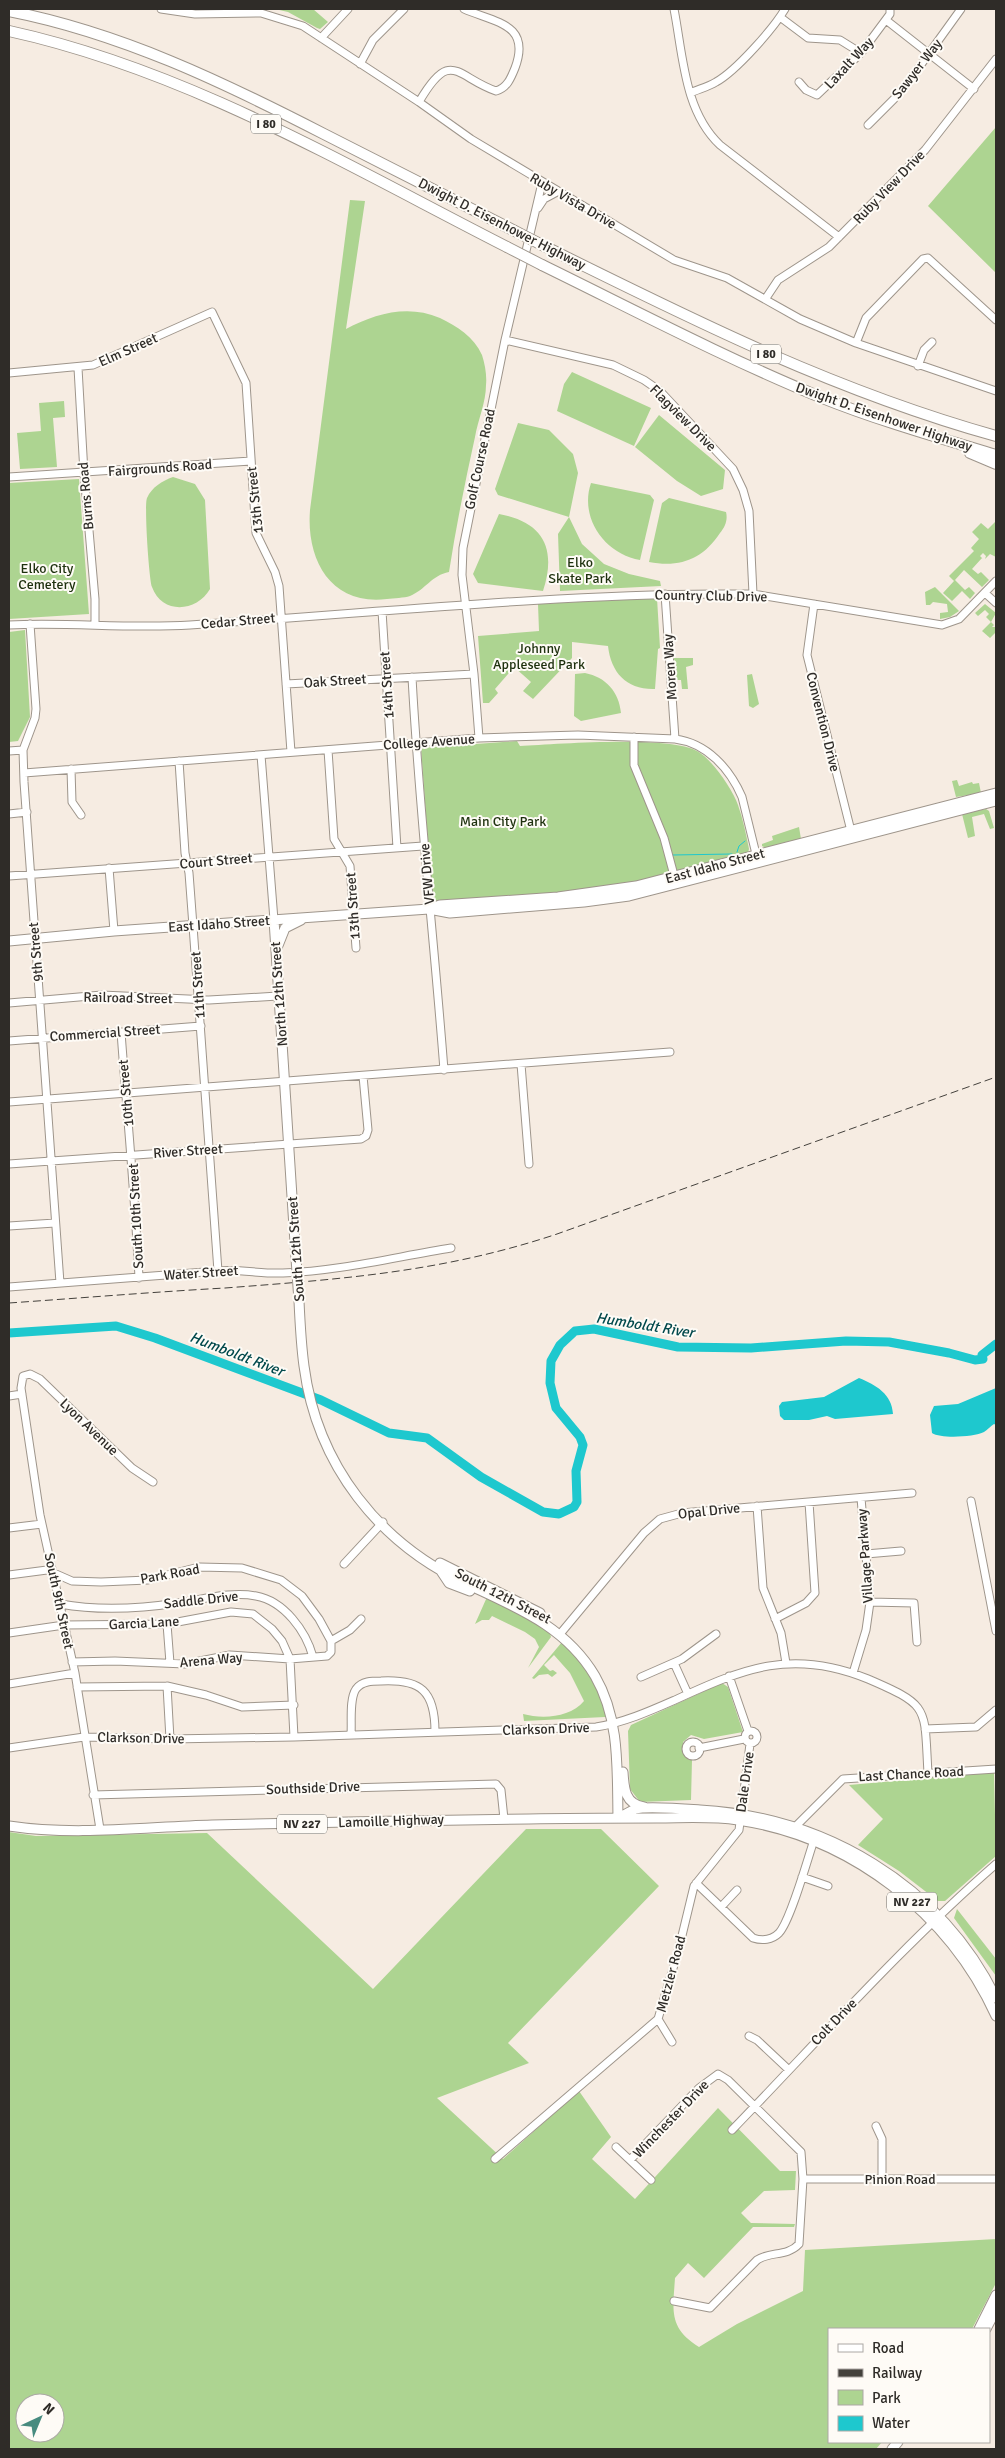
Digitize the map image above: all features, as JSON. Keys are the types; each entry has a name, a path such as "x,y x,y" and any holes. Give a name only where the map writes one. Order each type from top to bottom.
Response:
{"highway":[{"name":"Dwight D. Eisenhower Highway","path":"9,11 98,34 187,67 244,93 546,247 773,357 866,394 996,436"},
{"name":"Dwight D. Eisenhower Highway","path":"10,32 127,65 237,109 507,248 784,381 820,397 920,433 996,455"},
{"path":"920,433 996,464"}],"main road":[{"name":"East Idaho Street","path":"758,859 784,856 996,793"},
{"name":"East Idaho Street","path":"9,941 36,940 114,931 308,917 429,909 450,913 597,901 758,859 810,841 852,835 996,802"},
{"path":"784,856 786,852 803,847 810,841"},
{"path":"275,956 285,928 308,917"},
{"name":"North 12th Street","path":"274,920 289,1143"},
{"name":"South 12th Street","path":"289,1143 304,1366 314,1411 332,1458 352,1491 410,1551 441,1571 530,1614 562,1632"},
{"name":"South 12th Street","path":"382,1524 434,1560 529,1607 562,1632 595,1677 615,1723 622,1764 620,1816"},
{"name":"South 12th Street","path":"615,1723 620,1816"},
{"path":"622,1764 626,1793 631,1802 644,1808 670,1810"},
{"name":"Lamoille Highway","path":"620,1816 636,1809 670,1810 740,1817 793,1830 852,1851 890,1874 937,1920 974,1960 996,1998"},
{"name":"Lamoille Highway","path":"100,1829 620,1816 740,1817"},
{"name":"NV 227","path":"9,1826 45,1829 100,1829"},
{"name":"Lamoille Highway","path":"937,1920 966,1963 996,2016"},
{"path":"980,2328 996,2295"},
{"path":"987,2328 996,2310"}],"street":[{"name":"Ruby Vista Drive","path":"161,9 195,14 251,13 273,15 303,26 419,102 471,140 674,260 727,278 766,298 800,319 856,343 918,366 996,390"},
{"path":"321,38 348,9"},
{"path":"360,64 373,40 404,9"},
{"path":"419,102 438,75 449,70 458,70 496,91 505,87 510,79 519,53 519,43 509,27 503,22 464,9"},
{"path":"674,9 690,93 698,117 714,140 839,237"},
{"path":"690,93 722,78 766,35 785,9"},
{"name":"Laxalt Way","path":"799,82 806,90 818,95 861,53 886,20 890,9"},
{"name":"Sawyer Way","path":"868,125 894,99 962,9"},
{"path":"780,17 808,38 840,40 861,53"},
{"path":"886,20 974,89"},
{"name":"Ruby View Drive","path":"766,298 778,280 824,251 925,150 996,59"},
{"name":"Golf Course Road","path":"479,738 474,674 462,575 465,535 505,340 529,231 542,183"},
{"path":"529,231 542,200 557,192"},
{"path":"856,343 866,318 923,259 928,258 996,320"},
{"name":"Elm Street","path":"9,373 78,368 100,363 212,312"},
{"name":"13th Street","path":"212,312 246,382 256,532 275,572 279,586 291,752"},
{"name":"Flagview Drive","path":"505,340 614,365 628,371 660,391 706,438 733,468 746,500 753,594"},
{"path":"918,366 924,350 932,342"},
{"name":"Burns Road","path":"78,368 84,473 95,599 94,624"},
{"name":"Fairgrounds Road","path":"9,478 251,461"},
{"name":"Country Club Drive","path":"466,604 665,594 753,594 942,625 958,620 996,582"},
{"path":"985,593 996,603"},
{"name":"Moren Way","path":"665,594 675,739"},
{"name":"Cedar Street","path":"9,625 94,624 147,627 466,604"},
{"name":"Convention Drive","path":"814,604 807,655 852,835"},
{"name":"14th Street","path":"382,611 396,848"},
{"name":"9th Street","path":"30,624 36,718 23,750 24,773 60,1283"},
{"name":"Oak Street","path":"286,684 474,674"},
{"name":"VFW Drive","path":"412,677 423,846 429,909 432,916 444,1070"},
{"name":"College Avenue","path":"24,773 479,738 578,735 675,739 688,741 706,749 738,789 742,797 758,859"},
{"path":"634,737 634,766 664,838 676,881"},
{"path":"9,751 23,750"},
{"name":"13th Street","path":"328,750 334,839 350,866 356,948"},
{"name":"North 12th Street","path":"260,755 274,920"},
{"name":"11th Street","path":"178,761 184,853 187,864 201,1026 218,1271"},
{"path":"71,769 72,802 81,814"},
{"path":"9,814 26,812"},
{"name":"Court Street","path":"9,876 423,846"},
{"path":"109,868 114,931"},
{"name":"Railroad Street","path":"9,1003 102,995 198,999 278,996"},
{"name":"Commercial Street","path":"9,1040 201,1026"},
{"name":"10th Street","path":"121,1032 132,1154"},
{"path":"9,1102 670,1052"},
{"path":"520,1064 529,1164"},
{"name":"River Street","path":"9,1164 361,1139 366,1136 368,1130 363,1076"},
{"name":"South 10th Street","path":"132,1154 139,1278"},
{"path":"9,1226 55,1223"},
{"name":"Water Street","path":"9,1287 218,1271 239,1270 284,1273 329,1269 451,1248"},
{"name":"Lyon Avenue","path":"26,1375 33,1374 40,1379 132,1468 152,1482"},
{"name":"South 9th Street","path":"26,1375 21,1381 22,1394 42,1524 75,1674 100,1829"},
{"path":"9,1396 22,1394"},
{"name":"Opal Drive","path":"562,1632 654,1523 682,1513 912,1494"},
{"name":"Village Parkway","path":"853,1673 866,1630 870,1602 861,1498"},
{"path":"972,1501 996,1631"},
{"path":"775,1619 806,1604 815,1593 810,1502"},
{"path":"758,1506 763,1588 783,1642 786,1663"},
{"path":"9,1528 42,1524"},
{"path":"344,1564 382,1524"},
{"path":"866,1554 901,1551"},
{"name":"Park Road","path":"9,1575 47,1570 72,1581 101,1582 148,1580 199,1567 242,1568 273,1576 295,1590 311,1608 331,1642"},
{"name":"Saddle Drive","path":"60,1604 95,1609 176,1603 205,1597 256,1596 275,1604 289,1615 303,1635 312,1658"},
{"path":"870,1602 914,1603 917,1642"},
{"name":"Garcia Lane","path":"9,1632 64,1625 167,1624 231,1612 252,1614 272,1629 290,1659"},
{"path":"294,1738 294,1705 290,1659 312,1658 329,1654 331,1642 350,1630 361,1618"},
{"path":"167,1624 170,1663"},
{"path":"641,1677 674,1663 716,1634"},
{"name":"Arena Way","path":"72,1662 193,1663 230,1655 290,1659"},
{"path":"674,1663 688,1694"},
{"name":"Clarkson Drive","path":"9,1748 84,1737 170,1739 294,1738 596,1727 652,1711 729,1676 762,1666 786,1663 828,1666 853,1673 910,1699 923,1715 928,1773"},
{"path":"9,1684 75,1674"},
{"name":"Dale Drive","path":"729,1676 748,1731 740,1817"},
{"path":"351,1735 353,1695 357,1688 367,1682 403,1680 417,1686 431,1702 435,1712 435,1732"},
{"path":"77,1687 167,1686 206,1695 242,1707 294,1705"},
{"path":"167,1686 170,1739"},
{"path":"925,1729 976,1727 996,1710"},
{"name":"Dale Drive","path":"747,1741 756,1742 757,1738 755,1732 748,1731"},
{"path":"699,1748 747,1741"},
{"name":"Last Chance Road","path":"793,1830 843,1779 996,1769"},
{"name":"Southside Drive","path":"94,1795 496,1784 501,1790 504,1819"},
{"name":"Metzler Road","path":"495,2159 658,2019 678,1952 690,1898 696,1884 737,1833 740,1817"},
{"path":"696,1884 753,1938 766,1940 784,1926 815,1838"},
{"name":"Colt Drive","path":"732,2130 838,2018 996,1864"},
{"path":"802,1877 828,1886"},
{"path":"721,1907 737,1890"},
{"path":"658,2019 672,2042"},
{"path":"749,2036 757,2040 789,2070"},
{"name":"Winchester Drive","path":"630,2160 713,2076 722,2075 801,2152 803,2179 800,2241 790,2251 766,2255 756,2260 710,2308 674,2301"},
{"path":"876,2126 882,2139 882,2179"},
{"path":"616,2147 651,2180"},
{"name":"Pinion Road","path":"803,2179 996,2178"}],"green space":[{"path":"275,9 313,9 328,22 320,29 288,12"},
{"path":"996,127 996,273 928,206"},
{"path":"350,200 365,201 346,329 380,315 403,311 428,314 453,325 470,337 482,355 486,370 485,398 464,488 449,572 438,576 415,593 405,597 367,599 351,595 337,587 326,576 312,546 310,510"},
{"path":"572,372 651,408 634,446 557,411 564,384"},
{"path":"64,401 65,417 53,418 57,467 20,469 17,433 41,431 39,403"},
{"path":"659,415 725,470 723,489 701,496 677,481 635,447"},
{"path":"518,423 549,430 573,454 578,473 569,517 498,495 495,489"},
{"path":"173,477 195,484 205,500 210,589 197,602 189,606 180,607 171,606 163,602 152,587 147,542 147,498 158,485"},
{"name":"Elko City Cemetery","path":"79,479 89,614 9,619 9,483"},
{"path":"591,483 650,495 654,500 640,560 616,550 598,532 592,521 589,509 588,496"},
{"path":"669,498 726,512 726,523 713,542 690,560 671,564 649,562 662,503"},
{"path":"499,514 526,523 543,539 547,550 548,562 543,591 478,583 473,574"},
{"name":"Elko Skate Park","path":"569,517 582,544 604,564 629,574 660,581 661,586 560,591 558,534"},
{"path":"996,521 996,557 990,554 985,559 986,556 983,553 980,556 982,558 972,569 978,574 981,572 989,580 982,587 964,570 955,580 965,590 969,587 975,593 970,599 962,591 952,601 943,593 954,581 949,576 974,551 971,548 979,539 972,532 981,523 988,529"},
{"path":"935,587 959,611 950,617 940,619 940,613 948,612 947,604 933,602 930,605 926,605 925,592"},
{"name":"Johnny Appleseed Park","path":"657,598 660,648 658,649 655,689 645,689 636,686 622,678 613,664 608,646 572,642 572,658 533,699 523,691 531,682 514,667 495,689 498,693 489,703 483,703 478,636 539,631 538,604"},
{"path":"985,604 996,613 991,622 986,617 989,614 985,610 978,616 975,613"},
{"path":"991,622 994,625 992,627 996,627 996,632 990,638 982,631"},
{"path":"25,630 30,717 18,741 9,742 9,632"},
{"path":"674,658 693,658 693,665 686,667 688,689 682,689 681,680 675,680"},
{"path":"585,673 599,678 610,687 620,705 621,713 581,721 574,716 575,674"},
{"path":"752,674 759,704 753,708 749,706 747,675"},
{"name":"Main City Park","path":"517,741 520,746 584,742 663,743 683,746 697,751 715,767 727,783 735,799 740,810 749,849 748,853 680,874 604,889 435,903 432,898 421,748"},
{"path":"957,780 959,786 972,782 973,784 979,783 981,793 956,797 952,781"},
{"path":"986,809 989,811 994,828 990,829 984,814 972,817 975,836 968,838 962,814"},
{"path":"799,827 801,839 766,848 762,846 762,844 773,840 772,836"},
{"path":"487,1597 549,1630 551,1637 528,1668 539,1647 535,1639 492,1616 489,1620 482,1620 475,1624"},
{"path":"562,1642 590,1676 601,1697 605,1717 524,1721 523,1714 555,1716 571,1711 584,1701 570,1673 554,1655 544,1665 550,1671 553,1670 557,1673 552,1677 548,1674 532,1678"},
{"path":"722,1683 728,1687 743,1732 704,1739 691,1735 683,1742 683,1752 692,1760 691,1800 640,1802 630,1789 628,1731 631,1725"},
{"path":"994,1773 996,1856 945,1901 938,1901 899,1871 858,1845 883,1819 849,1785"},
{"path":"526,1829 601,1829 659,1886 508,2043 529,2063 437,2098 503,2159 579,2091 611,2137 592,2159 635,2199 718,2108 780,2171 796,2171 795,2190 764,2191 741,2213 751,2223 795,2224 794,2227 753,2227 704,2278 688,2263 675,2278 674,2309 677,2325 689,2340 699,2347 737,2324 803,2291 805,2250 996,2239 996,2283 973,2328 828,2328 828,2443 881,2443 876,2449 9,2449 9,1832 36,1836 207,1833 373,1989"},
{"path":"957,1909 996,1959 996,1976 954,1918"}],"water":[{"path":"859,1378 882,1391 890,1401 893,1414 835,1419 827,1416 809,1420 784,1420 780,1416 779,1406 782,1402 824,1397"},
{"path":"996,1388 996,1425 994,1424 979,1434 966,1436 950,1437 932,1433 930,1415 934,1406 958,1404"}],"waterway":[{"path":"737,852 739,846 745,841"},
{"path":"673,855 732,854"},
{"name":"Humboldt River","path":"9,1333 116,1326 155,1338 321,1400 389,1433 427,1438 481,1477 543,1512 559,1514 574,1507 577,1502 576,1471 583,1445 580,1437 556,1408 550,1383 551,1361 560,1345 575,1331 594,1329 678,1347 751,1348 846,1341 889,1342 949,1353 975,1360 983,1359 982,1355 996,1344"}],"railway":[{"path":"9,1303 352,1277 392,1272 474,1257 557,1234 996,1077"}]}
